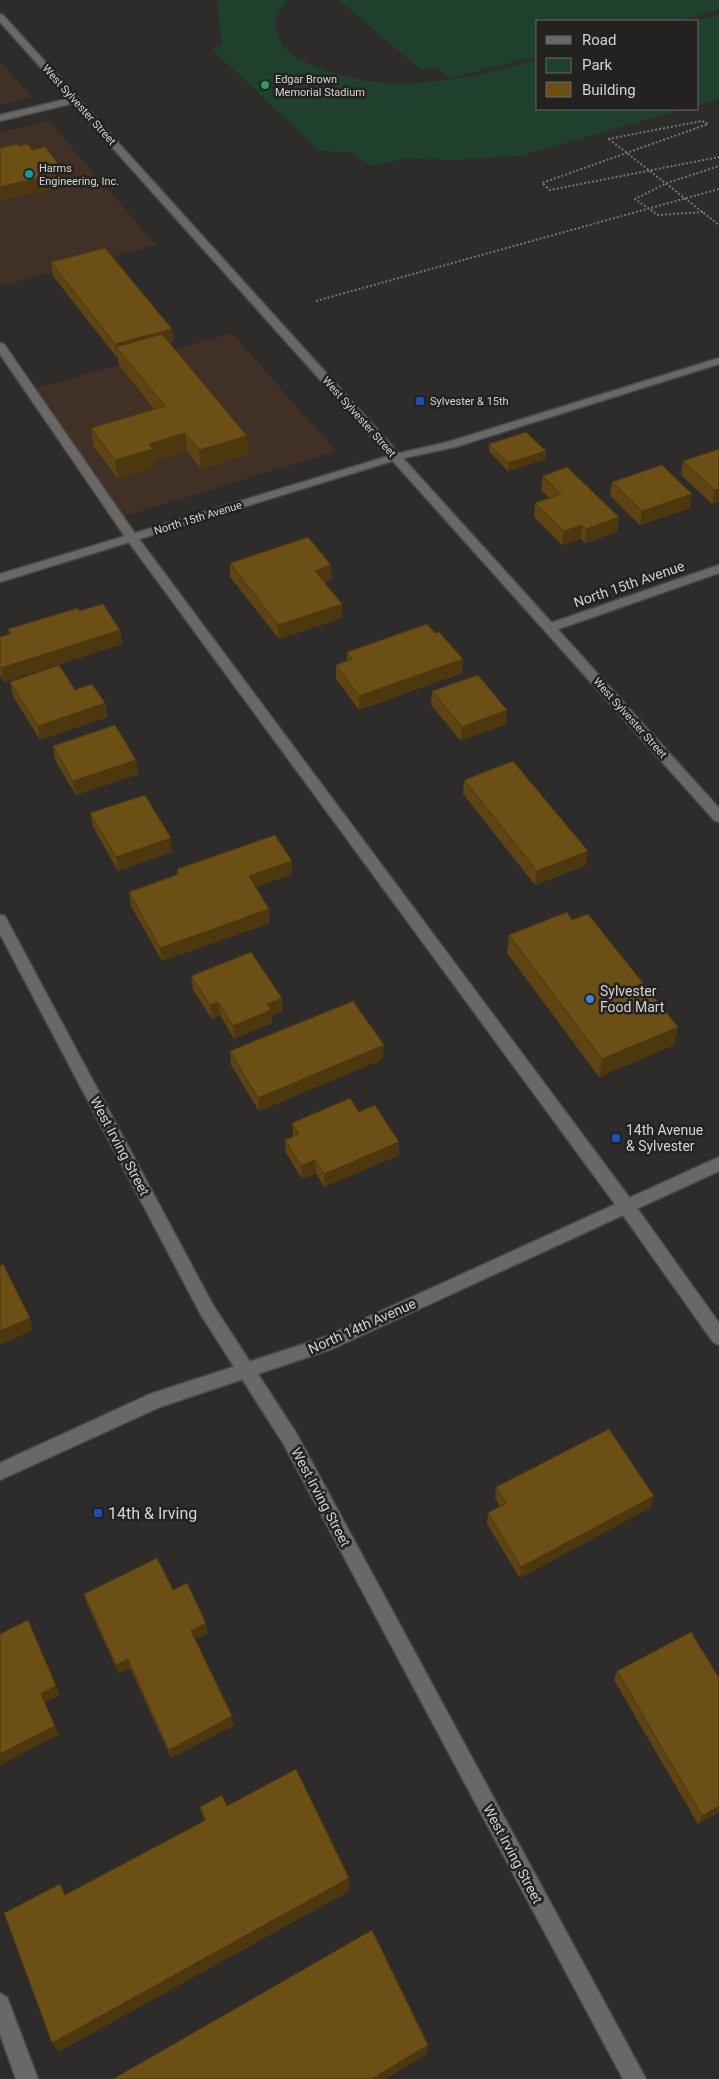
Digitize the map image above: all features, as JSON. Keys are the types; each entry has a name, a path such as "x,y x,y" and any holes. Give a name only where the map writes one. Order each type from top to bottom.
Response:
{"street":[{"name":"West Sylvester Street","path":"0,17 719,817"},
{"path":"0,118 75,100"},
{"path":"0,346 132,538 626,1206 719,1337"},
{"name":"North 15th Avenue","path":"0,578 395,457 451,444 719,361"},
{"name":"North 15th Avenue","path":"549,628 719,569"},
{"name":"West Irving Street","path":"0,920 200,1297 245,1371 289,1437 635,2079"},
{"name":"North 14th Avenue","path":"0,1472 156,1400 326,1344 719,1164"},
{"path":"0,2004 27,2079"}],"path":[{"path":"719,157 650,171 550,190 542,183 627,153 708,124 702,121 608,139 627,153 650,171 667,183 719,225"},
{"path":"704,212 658,215 635,199 667,183 719,166"},
{"path":"316,301 719,189"}],"shaded area":[{"path":"0,61 32,97 0,105"},
{"path":"49,121 156,245 0,286 0,132"},
{"path":"232,333 336,451 122,517 30,390"}],"green space":[{"name":"Edgar Brown Memorial Stadium","path":"220,0 288,0 276,20 276,31 285,48 302,61 345,76 373,82 428,82 455,79 536,60 536,110 680,110 519,156 455,160 409,158 371,166 352,152 319,151 212,49 222,45 217,3"},
{"path":"339,0 719,0 719,10 680,20 536,20 536,56 450,78 436,67 421,70"},
{"path":"719,15 719,99 699,105 699,20 697,20"}],"building":[{"path":"17,144 19,146 27,144 32,150 45,147 65,172 0,187 0,148"},
{"path":"105,248 172,329 115,344 51,262"},
{"path":"162,334 247,436 199,450 185,433 149,444 153,449 115,460 91,428 165,406 116,347"},
{"path":"526,432 546,451 508,463 489,444"},
{"path":"719,449 719,489 715,490 683,461"},
{"path":"662,465 692,494 642,511 612,482"},
{"path":"567,467 619,517 586,529 582,525 564,531 535,503 561,494 543,476"},
{"path":"308,537 331,565 315,571 342,604 278,625 230,563"},
{"path":"103,604 120,630 1,668 0,637 11,634 8,629 78,608 79,611"},
{"path":"427,624 435,633 439,632 463,659 359,696 336,665 352,659 347,652"},
{"path":"59,665 75,690 92,684 105,703 38,726 10,682"},
{"path":"478,675 507,710 462,727 432,691"},
{"path":"115,725 136,760 73,781 53,746"},
{"path":"513,761 588,851 537,871 464,780"},
{"path":"145,795 171,838 116,857 90,813"},
{"path":"275,835 292,861 249,876 269,909 160,948 129,892 179,874 177,869"},
{"name":"Sylvester Food Mart","path":"567,912 572,920 588,914 678,1027 602,1059 509,935"},
{"path":"251,952 282,998 267,1004 271,1010 233,1026 218,1002 210,1005 191,976"},
{"path":"353,1001 384,1045 258,1098 230,1051"},
{"path":"350,1098 359,1112 375,1105 399,1142 324,1174 315,1160 301,1166 285,1140 299,1134 292,1123"},
{"path":"3,1264 30,1318 0,1331 0,1266"},
{"path":"609,1429 654,1496 521,1567 488,1513 506,1503 496,1487"},
{"path":"157,1558 173,1590 187,1583 206,1623 191,1631 232,1716 169,1750 128,1659 116,1665 84,1594"},
{"path":"28,1620 56,1686 41,1694 55,1726 0,1754 0,1634"},
{"path":"691,1632 719,1678 719,1806 702,1816 617,1671"},
{"path":"296,1769 349,1878 52,2043 4,1913 60,1884 65,1895 206,1820 200,1807 222,1795 227,1806"},
{"path":"372,1930 428,2045 372,2079 113,2079"}],"place":[{"name":"Edgar Brown Memorial Stadium","path":"265,85"},
{"name":"Harms Engineering, Inc.","path":"29,174"},
{"name":"Sylvester & 15th","path":"420,401"},
{"name":"Sylvester Food Mart","path":"590,999"},
{"name":"14th Avenue & Sylvester","path":"616,1138"},
{"name":"14th & Irving","path":"98,1513"}]}
